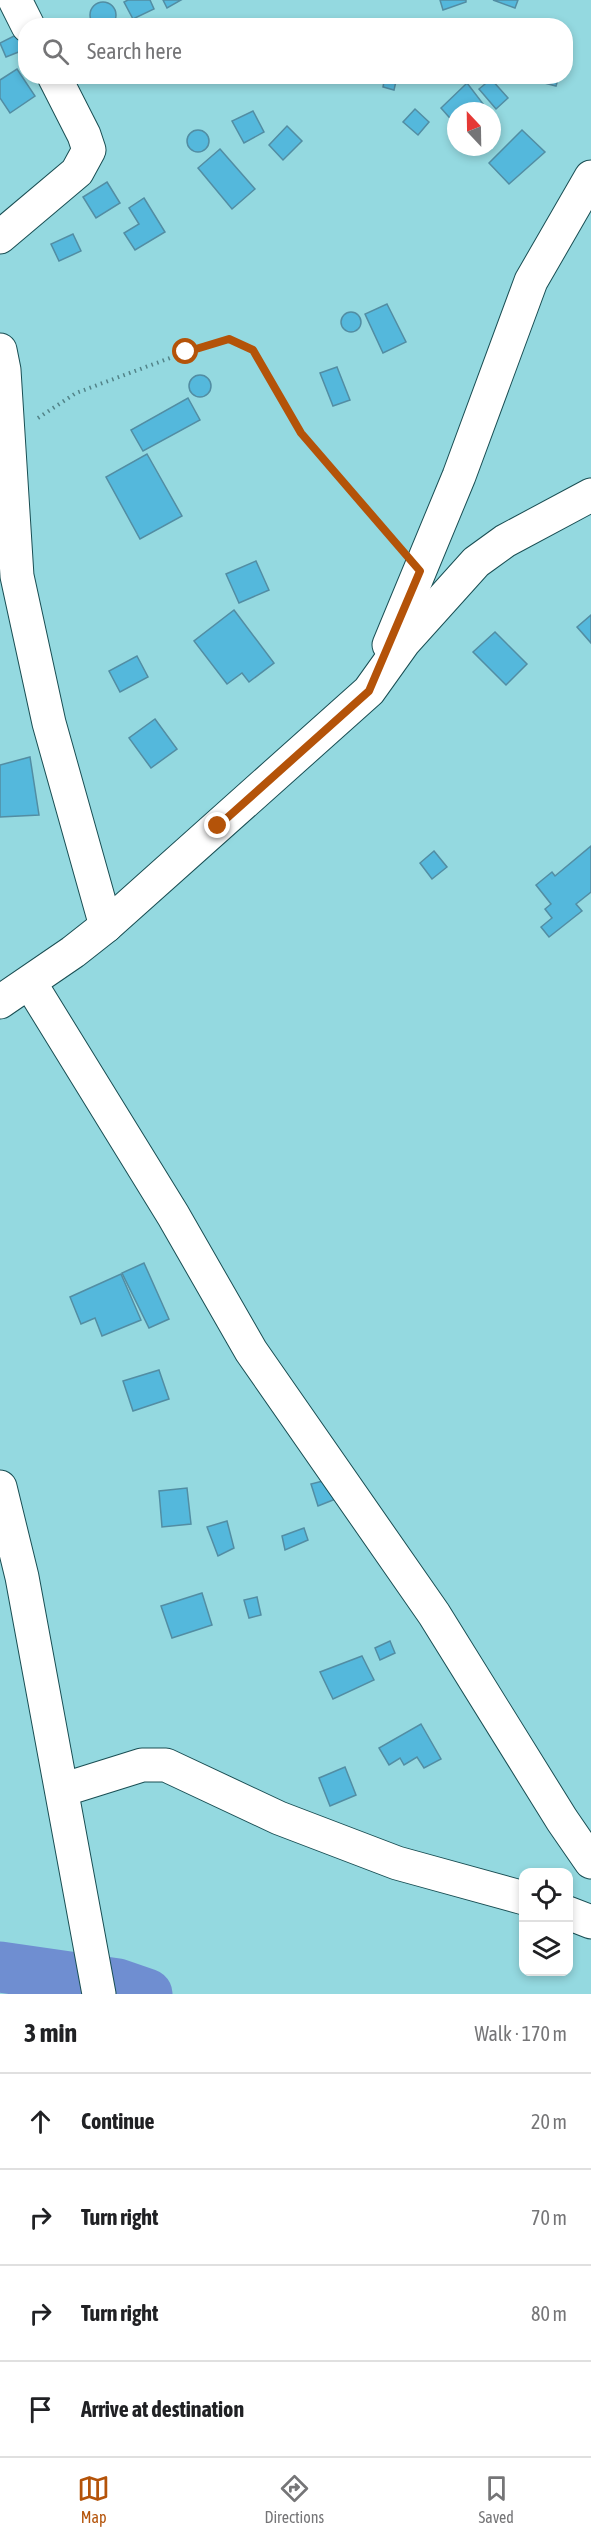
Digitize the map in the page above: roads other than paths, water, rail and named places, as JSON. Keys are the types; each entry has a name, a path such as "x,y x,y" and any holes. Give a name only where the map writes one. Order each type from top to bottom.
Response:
{"street":[{"path":"15,0 24,18"},
{"path":"0,237 77,172 89,150 84,135 58,84"},
{"path":"369,691 459,476 531,282 591,177"},
{"path":"0,350 4,370 17,576 30,645 49,723 106,926"},
{"path":"0,1002 30,983 106,926 369,691 404,642 476,562 505,541 591,495"},
{"path":"30,983 173,1215 251,1351 434,1614 562,1820 591,1862"},
{"path":"0,1487 11,1574 62,1790 99,1994"},
{"path":"62,1790 142,1765 166,1765 279,1818 397,1863 519,1897"},
{"path":"573,1915 591,1922"}],"waterway":[{"path":"0,1967 118,1984 147,1994"}]}
